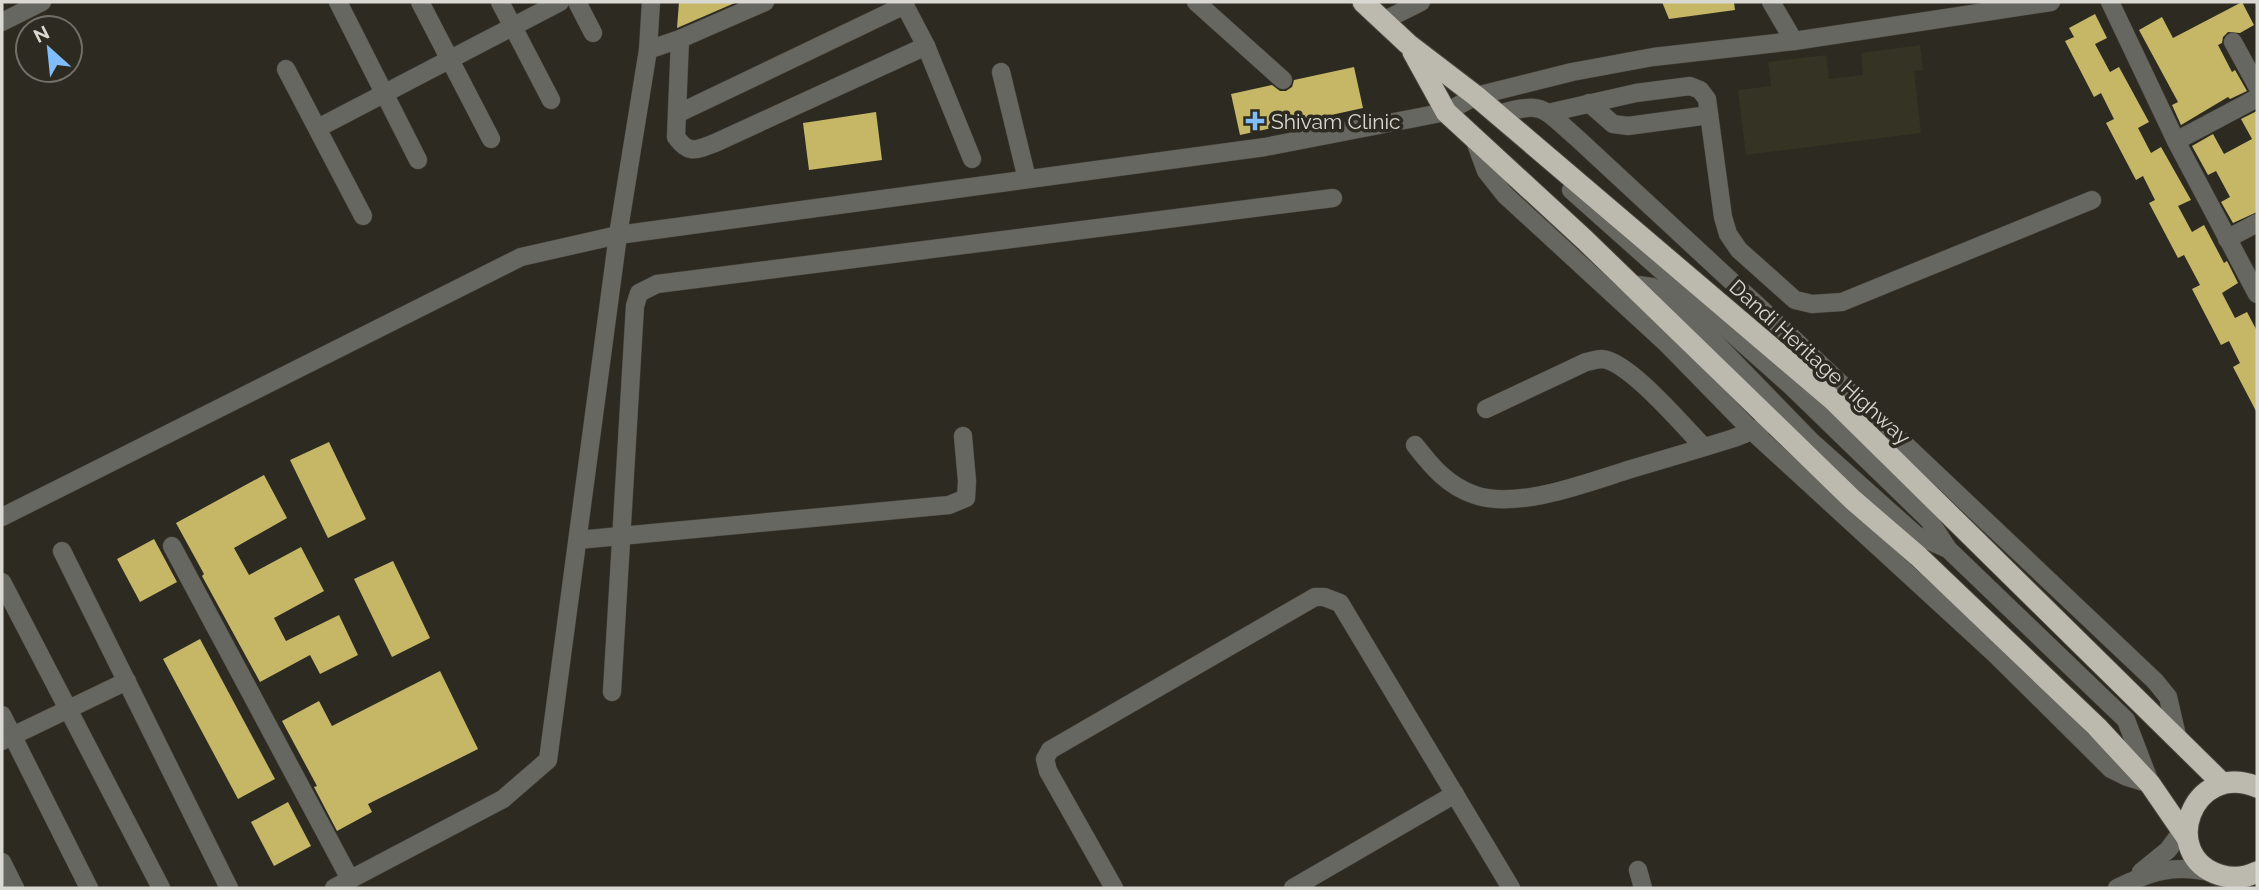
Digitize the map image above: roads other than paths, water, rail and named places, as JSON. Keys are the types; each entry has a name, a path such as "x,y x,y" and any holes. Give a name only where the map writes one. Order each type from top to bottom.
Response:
{"highway":[{"name":"Dandi Heritage Highway","path":"1363,2 1409,44 1498,114 1833,400 2222,783"},
{"path":"1409,44 1446,112 1630,284 1853,500 1947,584 2097,727 2150,784 2185,834 2196,858 2221,876 2248,888"},
{"path":"2185,834 2191,810 2199,798 2210,789 2222,783 2233,782 2256,786"},
{"path":"2221,876 2241,878 2257,872"}],"street":[{"path":"2,22 42,2"},
{"path":"338,2 418,160"},
{"path":"419,2 491,139"},
{"path":"500,2 551,100"},
{"path":"318,128 513,26 574,2 593,33"},
{"path":"334,888 503,799 548,760 618,234 648,50 651,2"},
{"path":"648,50 765,2"},
{"path":"1196,2 1283,80"},
{"path":"1383,21 1421,2"},
{"path":"1771,2 1794,41"},
{"path":"2,517 521,257 618,234 1265,147 1446,112 1476,96 1572,72 1653,58 1794,41 1966,8 2051,2"},
{"path":"2110,2 2176,141 2257,294"},
{"path":"677,114 904,3 926,46 972,159"},
{"path":"680,39 676,137 683,146 695,150 926,46"},
{"path":"2233,41 2257,86"},
{"path":"286,69 363,216"},
{"path":"1001,72 1027,179"},
{"path":"1548,113 1589,103 1690,86 1700,90 1707,99 1723,217 1728,233 1739,250 1795,300 1812,304 1842,302 2092,200"},
{"path":"2176,141 2257,98"},
{"path":"1589,103 1612,124 1628,126 1709,115"},
{"path":"1498,114 1528,106 1544,109 1788,334 2155,681 2168,697 2178,740"},
{"path":"1475,141 1486,171 1505,195 1666,343 1752,431 1994,653 2111,769 2150,784"},
{"path":"1547,156 1554,173 1564,184 1791,386 1928,520 1948,549 2126,720 2150,784"},
{"path":"612,692 635,306 639,293 657,284 1333,198"},
{"path":"2227,239 2257,223"},
{"path":"1630,284 1652,287 1668,294 1812,442 1916,535 1948,549"},
{"path":"1486,409 1586,362 1603,359 1616,363 1640,382 1704,447"},
{"path":"1415,444 1436,471 1453,485 1477,496 1506,499 1553,493 1773,423"},
{"path":"578,540 949,505 966,498 963,436"},
{"path":"172,546 350,879"},
{"path":"62,551 229,888"},
{"path":"2,582 161,888"},
{"path":"1114,888 1048,772 1045,759 1050,750 1315,597 1324,597 1340,603 1511,888"},
{"path":"7,739 127,681"},
{"path":"2,715 7,739 89,888"},
{"path":"2126,720 2149,726 2178,740"},
{"path":"1293,888 1455,794"},
{"path":"2119,887 2185,834"},
{"path":"2,862 15,888"},
{"path":"2119,887 2153,872 2172,868 2194,869 2221,876"},
{"path":"1638,870 1643,888"}],"place":[{"name":"Shivam Clinic","path":"1255,121"}]}
